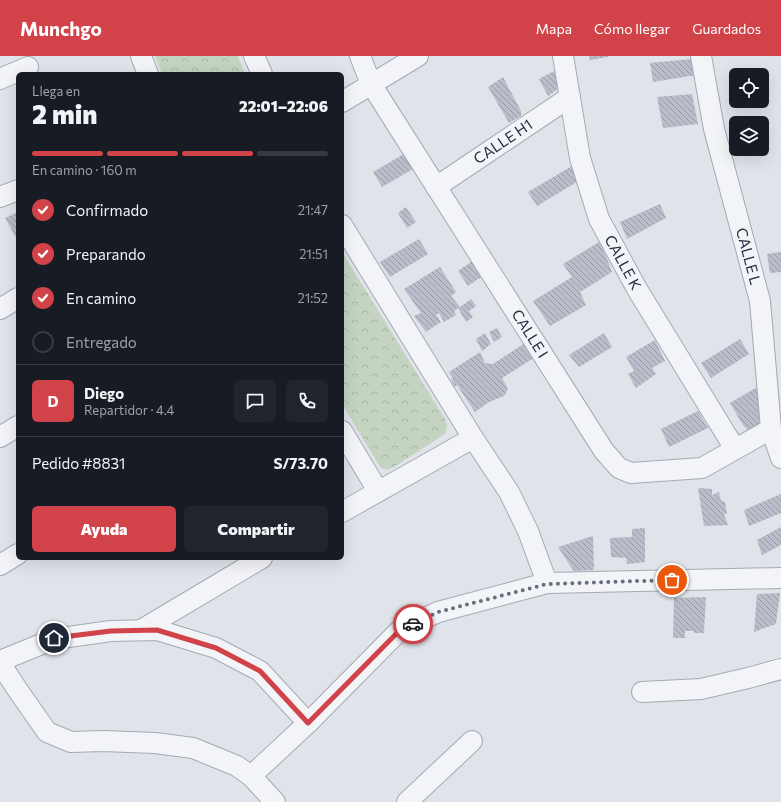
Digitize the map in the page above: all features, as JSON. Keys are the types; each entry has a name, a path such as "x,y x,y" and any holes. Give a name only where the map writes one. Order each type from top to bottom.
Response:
{"street":[{"path":"141,56 147,72"},
{"path":"254,56 261,72"},
{"name":"CALLE I","path":"360,56 371,84 604,452 619,468 631,473 702,468 771,429"},
{"path":"344,101 418,56"},
{"name":"CALLE K","path":"563,56 580,158 599,219 637,289 735,449"},
{"name":"CALLE L","path":"702,56 714,129 760,301 771,429 781,458"},
{"path":"0,78 28,66"},
{"name":"CALLE H1","path":"436,187 570,97"},
{"path":"0,197 16,191"},
{"path":"344,228 473,438 509,492 528,531 547,584"},
{"path":"0,309 16,299"},
{"path":"0,437 16,427"},
{"path":"344,434 378,491"},
{"path":"344,511 473,438"},
{"path":"0,565 16,555"},
{"path":"141,630 259,560"},
{"path":"251,776 308,723 400,630 438,612 547,584 781,578"},
{"path":"275,802 251,776 237,766 193,748 155,743 103,741 71,742 48,732 17,689 0,662 54,638 111,631 157,630 216,648 260,671 308,723"},
{"path":"642,692 701,689 781,669"},
{"path":"407,802 472,741"}],"green space":[{"path":"155,56 238,56 244,72 161,72"},
{"path":"344,255 445,419 447,427 445,434 394,467 386,470 380,467 344,407"}],"building":[{"path":"589,56 608,56 608,57 590,60"},
{"path":"692,59 696,75 653,82 650,63"},
{"path":"556,70 558,89 548,96 539,79"},
{"path":"503,77 521,111 521,116 509,123 488,87"},
{"path":"692,94 698,124 663,128 657,97"},
{"path":"409,151 418,166 382,187 373,172"},
{"path":"577,163 580,180 537,206 528,192"},
{"path":"660,204 666,218 627,239 620,222"},
{"path":"406,207 416,222 407,228 398,213"},
{"path":"16,213 16,237 5,218"},
{"path":"419,239 428,254 390,277 380,262"},
{"path":"599,242 612,272 580,292 586,305 550,326 533,301 572,277 563,264"},
{"path":"781,252 781,272 770,273 767,254"},
{"path":"478,259 487,273 468,286 458,271"},
{"path":"440,267 456,292 451,296 460,307 471,299 476,306 469,311 473,317 466,322 458,308 454,311 456,315 444,322 439,313 436,315 441,322 426,332 414,316 421,313 404,289"},
{"path":"497,328 502,337 494,342 489,332"},
{"path":"485,333 491,344 482,351 476,339"},
{"path":"604,333 612,347 579,367 569,355"},
{"path":"740,339 749,354 711,378 701,363"},
{"path":"655,340 665,361 652,368 656,374 636,388 628,374 634,371 626,357"},
{"path":"528,341 537,356 502,378 508,389 504,396 489,402 475,412 457,385 455,387 451,379 453,378 449,372 480,352 485,363 493,364"},
{"path":"759,386 761,425 751,434 743,425 730,403"},
{"path":"698,411 708,428 669,447 661,429"},
{"path":"698,488 712,489 712,495 719,492 721,501 725,502 727,514 724,514 728,525 704,526"},
{"path":"781,494 781,513 749,526 744,510"},
{"path":"781,527 781,545 762,555 757,540"},
{"path":"645,528 645,562 627,564 626,558 611,557 610,538 632,537 632,529"},
{"path":"593,536 594,570 574,571 558,547"},
{"path":"780,593 776,624 754,632 757,594"},
{"path":"706,597 704,633 685,631 685,638 673,638 674,598"}],"way so far":[{"path":"413,624 438,612 547,584 672,580"}],"route":[{"path":"54,638 111,631 157,630 216,648 260,671 308,723 400,630 413,624"}]}
